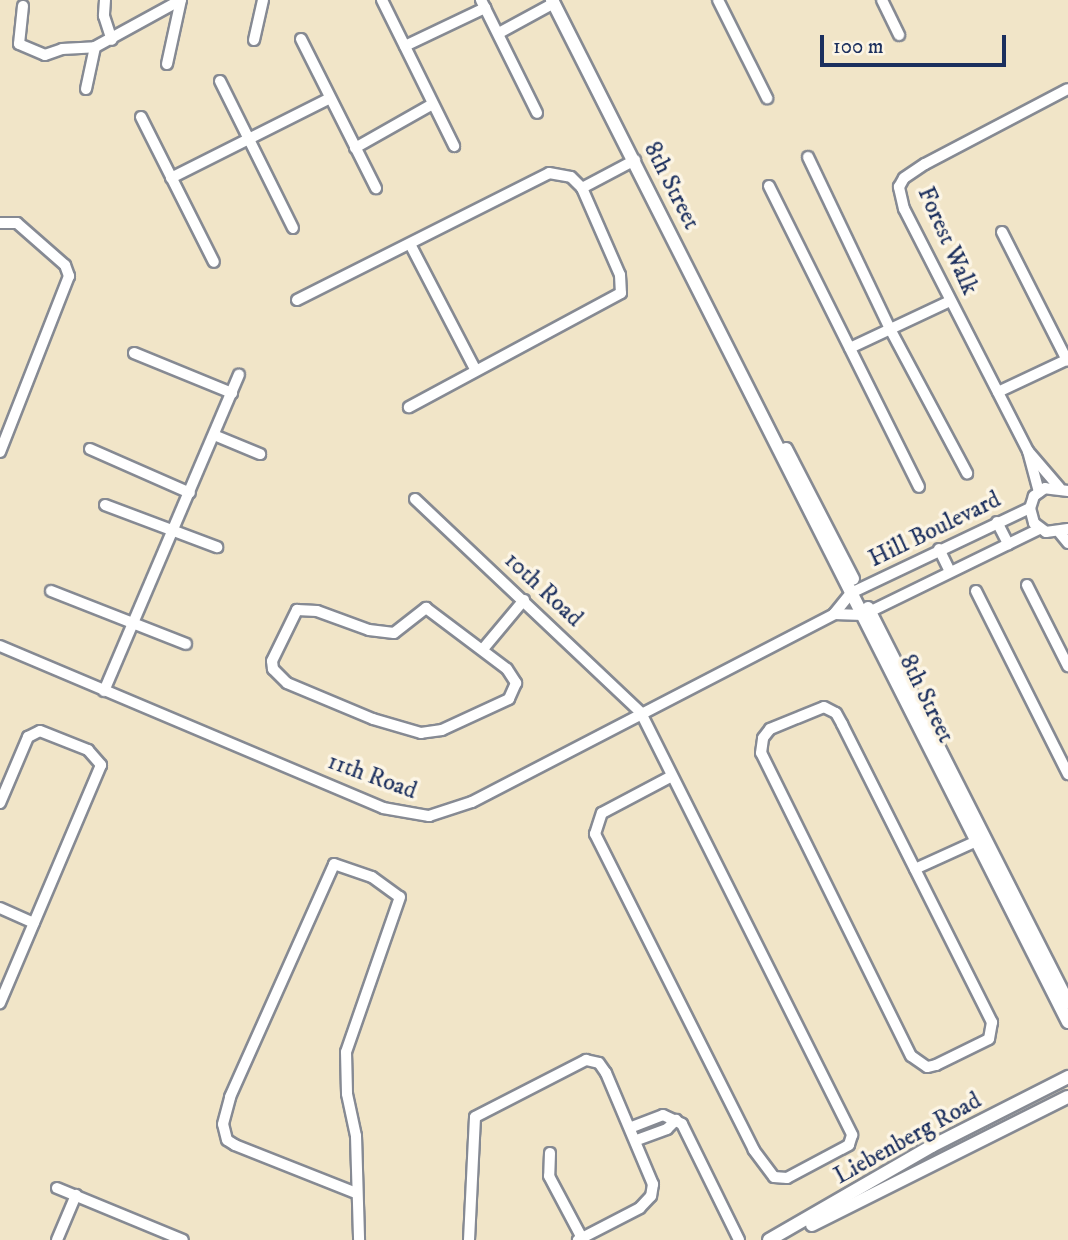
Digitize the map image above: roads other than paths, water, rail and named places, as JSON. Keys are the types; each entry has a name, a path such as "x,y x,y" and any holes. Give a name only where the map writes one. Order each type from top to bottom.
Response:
{"street":[{"path":"105,0 104,16 113,40"},
{"path":"23,6 18,42 40,55 95,47 113,40 181,0"},
{"path":"167,64 181,0"},
{"path":"254,40 263,0"},
{"path":"382,0 431,105 454,146"},
{"path":"718,0 767,98"},
{"path":"882,0 899,34"},
{"path":"499,33 553,2"},
{"name":"8th Street","path":"553,2 855,591 1068,1022"},
{"path":"405,46 483,4 537,113"},
{"path":"301,39 328,99 376,188"},
{"path":"86,89 95,47"},
{"path":"220,81 293,228"},
{"name":"Forest Walk","path":"1039,492 1028,451 904,208 899,187 904,178 1068,89"},
{"path":"171,178 328,99"},
{"path":"355,148 431,105"},
{"path":"141,117 214,262"},
{"path":"808,157 889,327 967,473"},
{"path":"582,188 635,160"},
{"path":"297,300 548,173 563,173 582,188 620,275 621,293 475,369 409,407"},
{"path":"769,186 919,487"},
{"path":"0,223 17,223 65,265 69,276 0,452"},
{"path":"998,392 1067,360 1002,232"},
{"path":"410,244 475,369"},
{"path":"850,348 889,327 950,301"},
{"path":"134,353 232,393"},
{"path":"104,691 239,375"},
{"path":"214,435 260,454"},
{"path":"90,449 190,493"},
{"name":"Forest Walk","path":"1028,451 1063,489"},
{"path":"1063,489 1039,492 1030,508 1039,529 1064,531 1068,543"},
{"name":"10th Road","path":"415,499 641,713"},
{"path":"105,506 217,547"},
{"name":"Hill Boulevard","path":"855,591 1030,508"},
{"path":"997,522 1008,544"},
{"name":"Hill Boulevard","path":"866,613 1039,529"},
{"path":"939,549 950,572"},
{"path":"1027,584 1068,666"},
{"path":"51,591 187,644"},
{"name":"11th Road","path":"0,646 383,808 415,816 471,802 834,614 855,591"},
{"path":"976,591 1068,774"},
{"path":"483,649 524,600"},
{"path":"305,609 369,630 394,633 419,609 430,609 483,649 508,669 516,689 509,699 429,733 373,719 287,683 278,677 271,661 292,616 305,609"},
{"name":"11th Road","path":"834,614 866,613"},
{"path":"816,708 836,713 915,869 985,1006 993,1032 989,1039 927,1067 911,1056 843,924 761,753 765,733 816,708"},
{"path":"641,713 670,777 852,1135 849,1145 787,1178 774,1177 754,1150 595,834 602,813 670,777"},
{"path":"0,803 23,747 40,730 88,750 101,765 0,1003"},
{"path":"915,869 980,840"},
{"name":"8th Street","path":"980,840 1068,1002"},
{"path":"356,1193 235,1145 227,1140 223,1124 230,1097 334,864 372,877 400,897 346,1052 347,1094 356,1136 358,1238"},
{"path":"0,908 34,923"},
{"path":"469,1240 471,1129 478,1113 586,1060 602,1066 632,1127 652,1178 651,1196 640,1208 580,1239 549,1176 550,1153"},
{"name":"Liebenberg Road","path":"769,1240 932,1146 1064,1077"},
{"name":"Liebenberg Road","path":"782,1240 1068,1097"},
{"path":"632,1127 663,1115 676,1119 684,1127 740,1240"},
{"path":"637,1140 667,1129 676,1119"},
{"path":"57,1188 183,1240"},
{"path":"57,1240 76,1195"}]}
